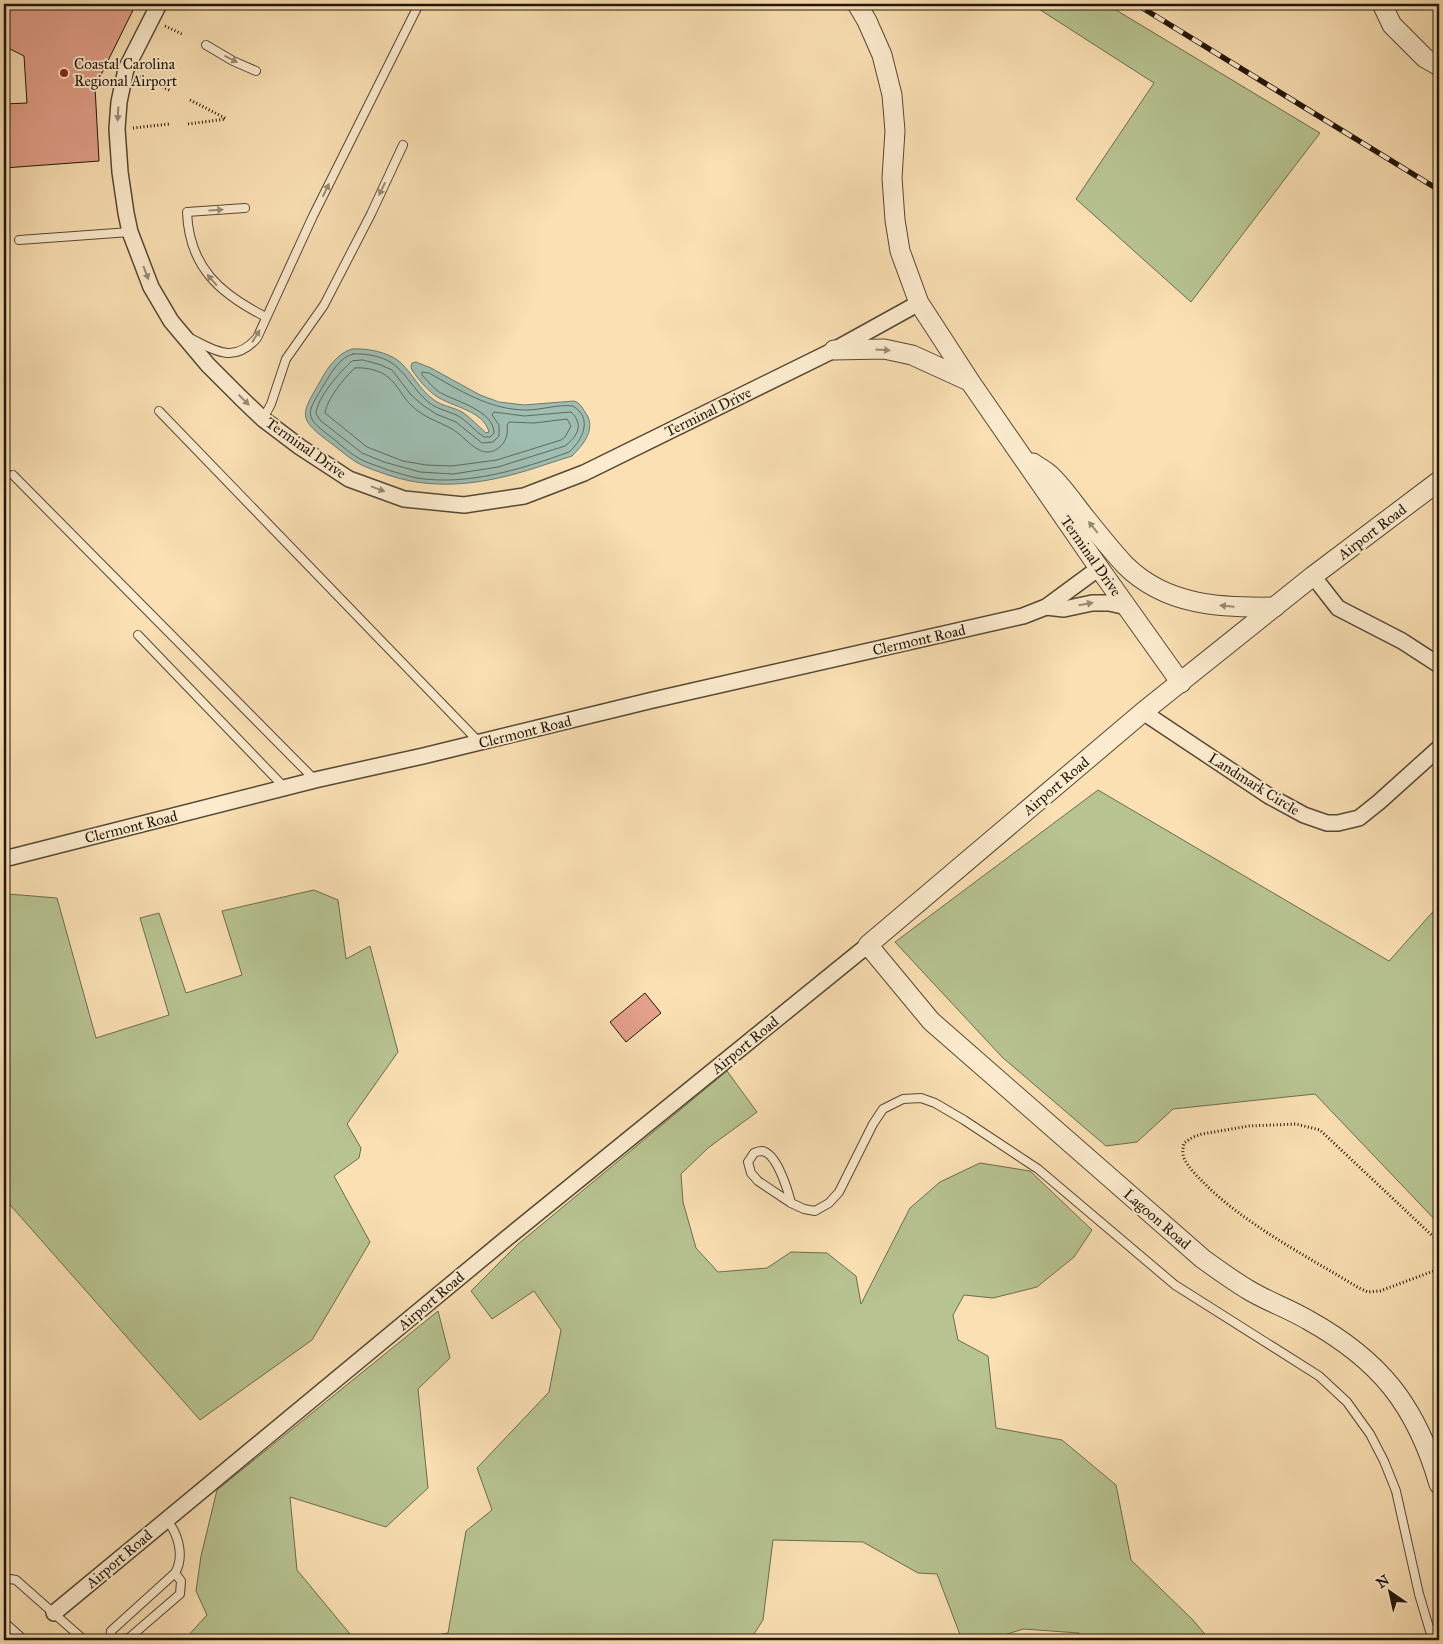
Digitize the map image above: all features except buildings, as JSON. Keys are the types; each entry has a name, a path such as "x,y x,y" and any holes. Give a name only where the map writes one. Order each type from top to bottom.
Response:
{"street":[{"name":"Terminal Drive","path":"159,4 126,69 119,102 117,129 120,172 130,232 151,287 171,321 208,365 263,419 349,479 404,498 464,505 524,496 584,473 834,350 919,303"},
{"name":"Terminal Drive","path":"857,4 882,55 892,95 894,131 892,178 895,220 900,251 919,303 1022,457 1181,683"},
{"path":"1382,4 1392,25 1426,58 1439,66"},
{"path":"834,350 884,349 912,356 971,382"},
{"path":"1022,457 1049,474 1121,560 1146,582 1168,594 1190,601 1242,607 1275,607"},
{"name":"Airport Road","path":"54,1613 514,1232 868,945 1143,712 1312,576 1439,481"},
{"name":"Clermont Road","path":"4,858 315,780 480,743 653,700 1022,616 1046,607 1099,568"},
{"path":"1312,576 1338,608 1402,641 1439,665"},
{"name":"Clermont Road","path":"1046,607 1064,609 1092,603 1109,603 1127,607"},
{"name":"Landmark Circle","path":"1143,712 1269,796 1304,815 1327,823 1338,824 1359,818 1439,748"},
{"name":"Lagoon Road","path":"868,945 931,1021 1203,1259 1248,1290 1307,1319 1335,1336 1372,1365 1392,1387 1411,1414 1427,1447 1439,1484"}],"lane":[{"path":"184,335 216,351 236,353 249,347 257,338 419,4"},
{"path":"206,45 233,61 256,71"},
{"path":"263,419 271,404 286,360 324,305 371,214 403,145"},
{"path":"245,208 187,212 187,220 193,250 205,272 221,290 233,299 266,317"},
{"path":"19,240 130,232"},
{"path":"160,411 480,743"},
{"path":"13,475 315,780"},
{"path":"138,635 285,788"},
{"path":"791,1203 786,1185 771,1156 762,1151 754,1153 748,1162 750,1173 758,1181 791,1203 804,1209 815,1211 829,1203 839,1192 873,1124 883,1109 904,1099 921,1098 936,1103 1038,1169 1175,1285 1319,1376 1347,1402 1370,1434 1384,1461 1396,1491 1418,1594 1430,1631 1435,1640"},
{"path":"110,1640 111,1631 175,1572 179,1566 178,1540 174,1529 166,1520"},
{"path":"119,1640 129,1638 180,1594 180,1581 175,1572"},
{"path":"4,1578 16,1580 84,1640"},
{"path":"4,1622 24,1640"}],"path":[{"path":"188,124 227,119 190,100"},
{"path":"1439,1242 1320,1130 1296,1124 1249,1126 1202,1134 1184,1143 1182,1151 1184,1159 1193,1172 1213,1192 1251,1221 1359,1288 1368,1292 1380,1291 1439,1269"}],"green space":[{"path":"1031,4 1106,4 1320,133 1191,302 1076,199 1154,83"},
{"path":"1098,790 1389,961 1439,905 1439,1224 1315,1094 1173,1109 1137,1142 1106,1146 1002,1057 895,942"},
{"path":"314,890 338,900 346,959 370,946 398,1052 347,1124 361,1148 359,1158 334,1176 370,1242 312,1340 200,1420 4,1198 4,907 8,894 57,898 96,1038 169,1015 140,918 159,913 186,993 242,975 222,911"},
{"path":"727,1071 757,1112 708,1148 681,1174 683,1202 696,1248 718,1272 767,1268 791,1252 827,1253 856,1276 861,1304 910,1208 940,1182 980,1163 1030,1171 1092,1230 1074,1257 1037,1287 993,1298 964,1295 953,1315 958,1340 988,1356 996,1428 1062,1440 1116,1485 1131,1560 1192,1619 1210,1640 1081,1640 1079,1633 1023,1629 989,1640 962,1640 937,1574 918,1573 863,1542 773,1540 763,1620 750,1640 411,1640 448,1633 466,1531 492,1510 477,1468 549,1392 561,1330 534,1291 492,1319 471,1291 517,1245"},
{"path":"438,1311 450,1358 418,1389 428,1488 386,1527 290,1497 297,1570 355,1640 184,1640 207,1615 196,1591 201,1556 217,1490"}],"water":[{"path":"352,349 377,351 400,362 434,400 462,412 486,433 489,432 486,425 474,414 443,400 429,391 412,370 412,363 416,362 431,368 480,395 499,402 524,405 574,401 582,407 588,418 590,424 588,436 572,456 508,476 488,480 448,484 428,483 388,475 353,460 313,428 306,416 309,402 326,371 338,357"}],"railway":[{"path":"1136,4 1439,190"}],"place":[{"name":"Coastal Carolina Regional Airport","path":"64,73"}]}
